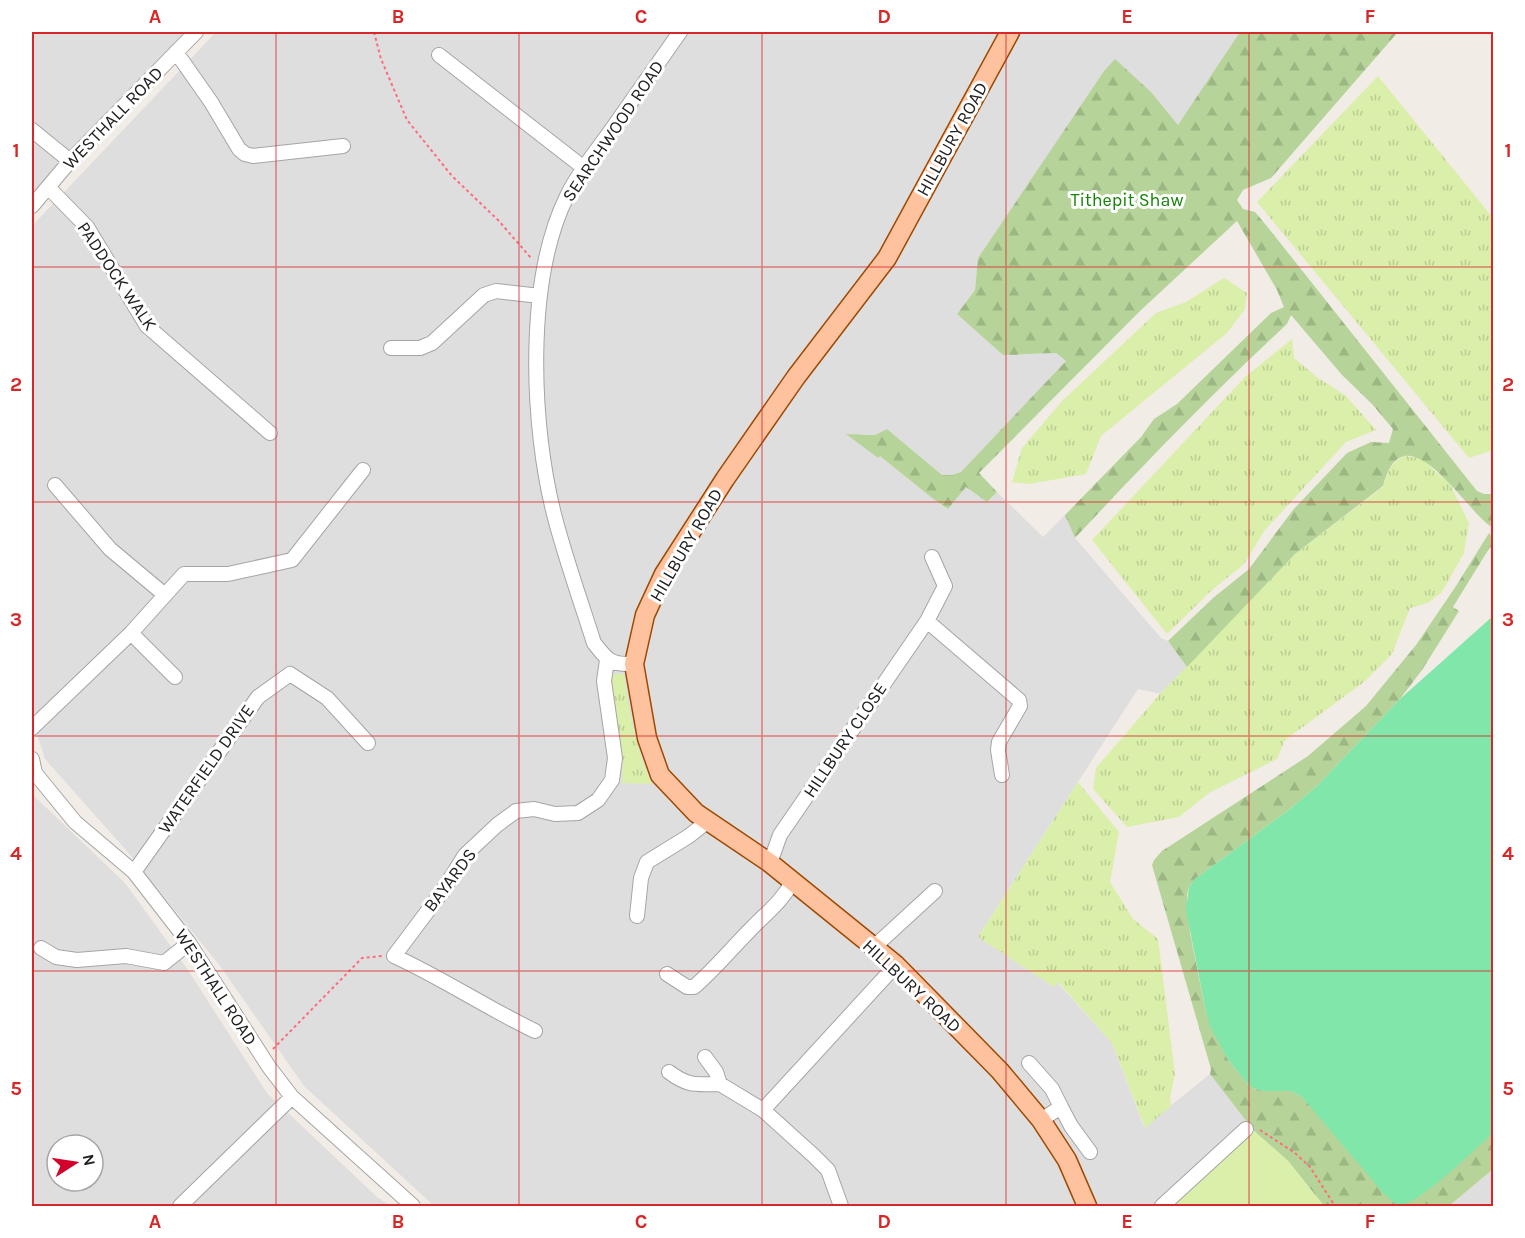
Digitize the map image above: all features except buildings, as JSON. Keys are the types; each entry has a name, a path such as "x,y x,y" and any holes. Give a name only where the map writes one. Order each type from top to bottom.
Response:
{"main road":[{"name":"HILLBURY ROAD","path":"1010,32 887,258 796,377 738,460 664,574 645,615 634,664 647,738 660,775 696,813 770,862 896,965 1000,1071 1041,1120 1066,1160 1087,1206"}],"street":[{"name":"WESTHALL ROAD","path":"32,206 70,161 196,32"},
{"name":"SEARCHWOOD ROAD","path":"607,660 594,643 552,506 541,442 537,385 537,330 542,273 554,228 567,196 584,168 680,32"},
{"path":"176,52 211,102 239,149 245,154 253,156 343,146"},
{"path":"439,56 584,168"},
{"path":"32,130 70,161"},
{"name":"PADDOCK WALK","path":"48,187 87,227 147,326 270,433"},
{"path":"391,348 420,348 432,343 484,295 496,291 540,296"},
{"path":"32,728 131,633 184,574 228,574 292,560 363,470"},
{"path":"55,485 110,549 165,595"},
{"name":"HILLBURY CLOSE","path":"770,862 780,835 927,621 945,586 932,557"},
{"path":"927,621 1019,700 1020,706 999,742 1002,775"},
{"path":"131,633 175,677"},
{"path":"607,660 620,665 634,664"},
{"name":"BAYARDS","path":"394,956 442,892 465,855 497,825 516,811 534,809 555,813 578,813 598,800 612,780 615,758 604,681 607,660"},
{"name":"WATERFIELD DRIVE","path":"134,872 258,697 290,674 327,698 368,743"},
{"name":"WESTHALL ROAD","path":"33,768 75,822 134,872 189,943 263,1058 292,1097 413,1206"},
{"path":"637,916 641,878 647,862 689,836 708,821"},
{"path":"667,974 687,987 694,987 710,974 750,929 784,898 793,882"},
{"path":"873,947 935,891"},
{"path":"41,948 56,957 77,960 126,956 164,963 189,943"},
{"path":"394,956 427,971 457,990 535,1031"},
{"path":"764,1110 896,965"},
{"path":"705,1057 716,1072 720,1084"},
{"path":"1029,1063 1052,1089 1071,1126 1090,1152"},
{"path":"669,1072 679,1080 692,1085 720,1084 764,1110 828,1170 842,1206"},
{"path":"180,1206 292,1097"},
{"path":"1041,1120 1061,1107"},
{"path":"1162,1206 1246,1129"}],"path":[{"path":"374,32 381,59 407,120 452,176 524,248 542,273"},
{"path":"263,1058 362,958 394,956"},
{"path":"1246,1129 1252,1127 1259,1129 1295,1153 1310,1167 1335,1206"}],"shaded area":[{"path":"32,32 187,32 77,144 32,195"},
{"path":"216,32 1240,32 1178,126 1151,92 1104,71 978,258 975,290 957,313 1003,355 1056,353 1066,361 961,473 942,475 887,429 875,435 862,434 878,457 879,455 948,509 966,487 987,502 997,492 1043,537 1065,515 1075,538 1161,638 1168,641 1187,667 1160,694 1138,689 978,937 1054,987 1057,982 1112,1043 1144,1127 1210,1074 1247,1121 1162,1201 1154,1206 434,1206 304,1086 220,966 126,850 45,759 32,718 32,226"},
{"path":"32,794 125,883 186,967 267,1093 377,1197 391,1206 32,1206"},
{"path":"1493,1169 1493,1206 1449,1206"}],"green space":[{"name":"Tithepit Shaw","path":"1240,32 1398,32 1271,178 1243,190 1237,200 1243,209 1255,212 1266,225 1477,491 1493,494 1493,524 1490,526 1479,516 1435,469 1419,459 1405,456 1393,464 1383,486 1295,554 1187,667 1168,641 1213,598 1249,569 1293,510 1347,453 1371,442 1389,443 1393,429 1372,404 1342,375 1291,315 1287,324 1180,429 1075,538 1065,515 1141,437 1154,419 1177,404 1271,313 1284,307 1277,290 1237,221 1140,311 979,473 997,492 987,502 966,487 948,509 880,456 878,458 846,434 875,435 887,429 942,475 961,472 1066,361 1056,353 1003,355 957,314 975,290 978,258 1104,71 1115,59 1151,92 1178,125"},
{"path":"1378,76 1493,218 1493,450 1469,458 1257,202"},
{"path":"1224,278 1247,293 1245,309 1227,333 1101,436 1086,474 1029,484 1012,482 1022,448 1063,400 1156,313 1186,302"},
{"path":"1292,339 1294,358 1318,378 1345,395 1376,430 1346,442 1265,530 1244,564 1211,591 1167,634 1092,540 1245,377"},
{"path":"1405,456 1421,458 1449,482 1469,523 1464,553 1442,592 1428,603 1410,608 1392,654 1364,682 1285,740 1277,759 1209,793 1179,817 1127,827 1093,789 1096,768 1160,694 1295,554 1383,487 1390,468"},
{"path":"1489,533 1493,538 1493,550 1490,547 1453,607 1459,611 1422,670 1400,699 1318,785 1290,809 1195,879 1187,895 1190,933 1206,1012 1227,1058 1253,1088 1265,1091 1292,1091 1303,1098 1321,1117 1420,1196 1493,1133 1493,1169 1449,1206 1324,1206 1288,1161 1254,1131 1210,1074 1211,1069 1152,865 1162,851 1308,756 1366,706 1416,645"},
{"path":"1493,616 1493,1133 1433,1187 1398,1206 1384,1194 1303,1098 1292,1091 1265,1091 1253,1088 1227,1058 1210,1026 1206,1012 1186,910 1189,887 1195,879 1290,809 1318,785 1400,699"},
{"path":"613,674 624,674 634,730 652,784 622,783 623,761 610,681"},
{"path":"1078,782 1119,832 1110,882 1133,919 1158,939 1175,1074 1170,1098 1171,1106 1145,1128 1112,1043 1058,982 1054,987 978,937"},
{"path":"1254,1131 1288,1161 1324,1206 1171,1206"}]}
